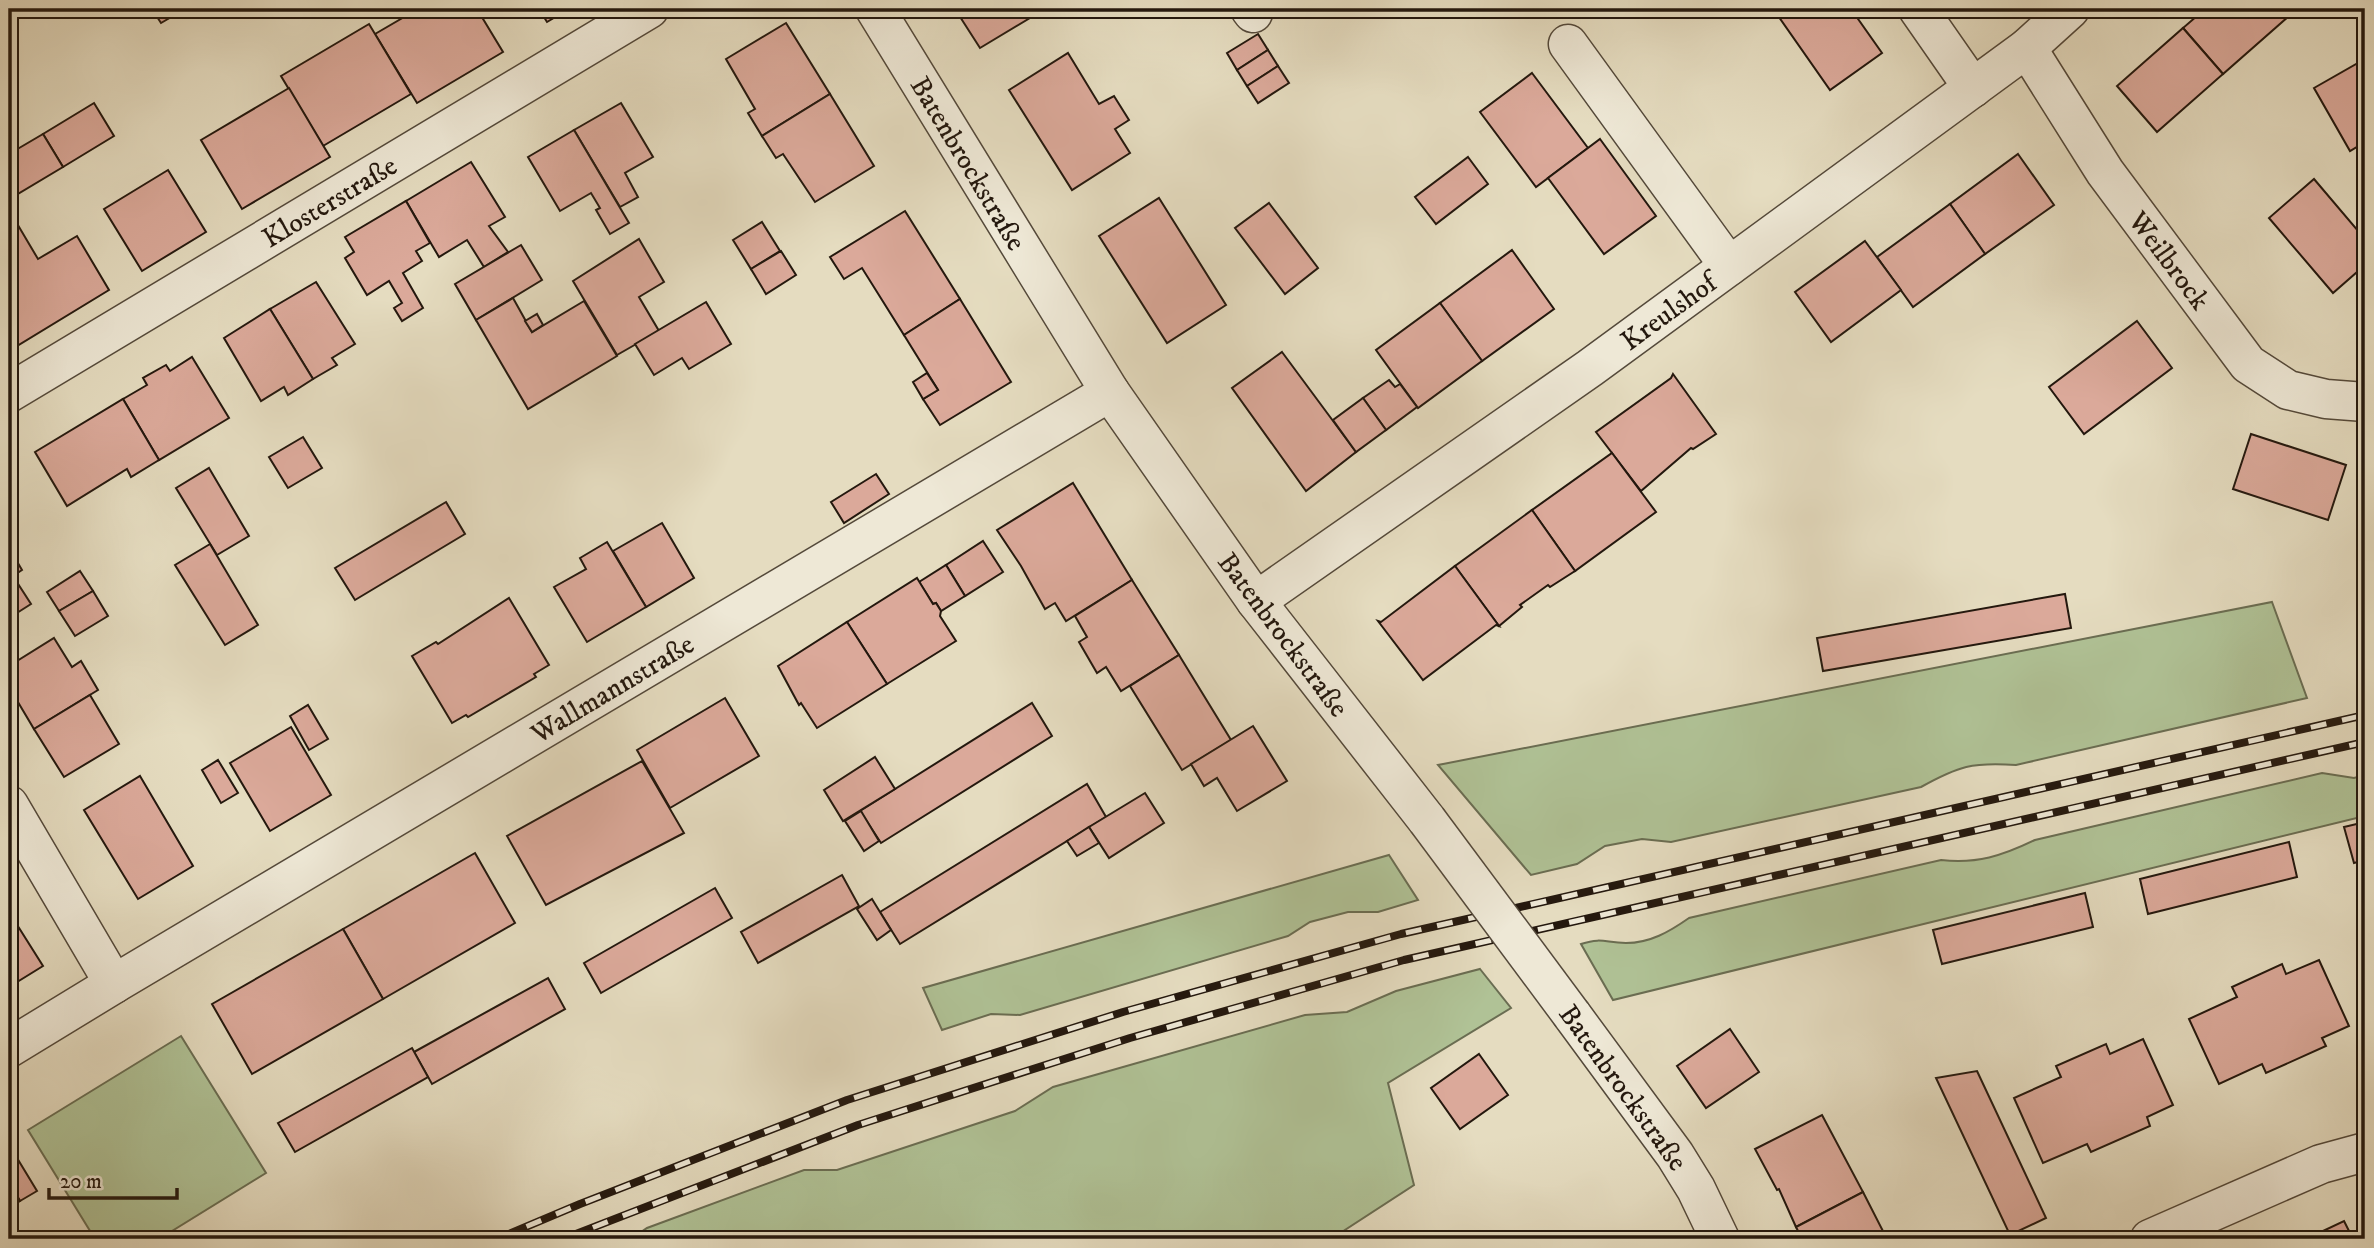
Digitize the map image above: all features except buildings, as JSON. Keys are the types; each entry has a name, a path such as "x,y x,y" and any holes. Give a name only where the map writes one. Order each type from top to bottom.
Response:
{"street":[{"name":"Klosterstraße","path":"9,393 649,9"},
{"name":"Batenbrockstraße","path":"875,9 1110,392 1256,601 1427,820 1675,1155 1696,1189 1720,1239"},
{"path":"1918,9 1973,88"},
{"name":"Kreulshof","path":"1256,601 1590,368 1973,88 2026,48 2070,9"},
{"path":"1568,44 1729,266"},
{"name":"Weilbrock","path":"2026,48 2105,172 2248,365 2288,390 2326,399 2365,402"},
{"name":"Wallmannstraße","path":"9,1048 1110,392"},
{"path":"9,806 114,984"},
{"path":"2150,1239 2321,1164 2365,1153"}],"green space":[{"path":"2272,602 2307,698 2016,765 1988,764 1966,767 1921,787 1671,842 1642,839 1605,846 1577,864 1531,875 1438,765"},
{"path":"2322,773 2354,778 2365,775 2365,816 1613,1000 1581,944 1599,941 1643,941 1667,932 1689,918 1941,860 1989,858 2035,840"},
{"path":"1389,855 1418,900 1378,912 1348,912 1310,922 1288,936 1020,1015 991,1014 942,1030 923,988"},
{"path":"1480,969 1511,1008 1388,1083 1414,1185 1331,1239 631,1239 647,1228 804,1170 837,1170 1015,1111 1053,1087 1305,1015 1347,1012 1396,991"},
{"path":"181,1036 266,1173 159,1239 95,1239 28,1130"}],"railway":[{"path":"497,1239 847,1100 1123,1012 1401,934 2365,715"},
{"path":"563,1239 858,1125 1130,1038 1404,960 2365,742"}]}
